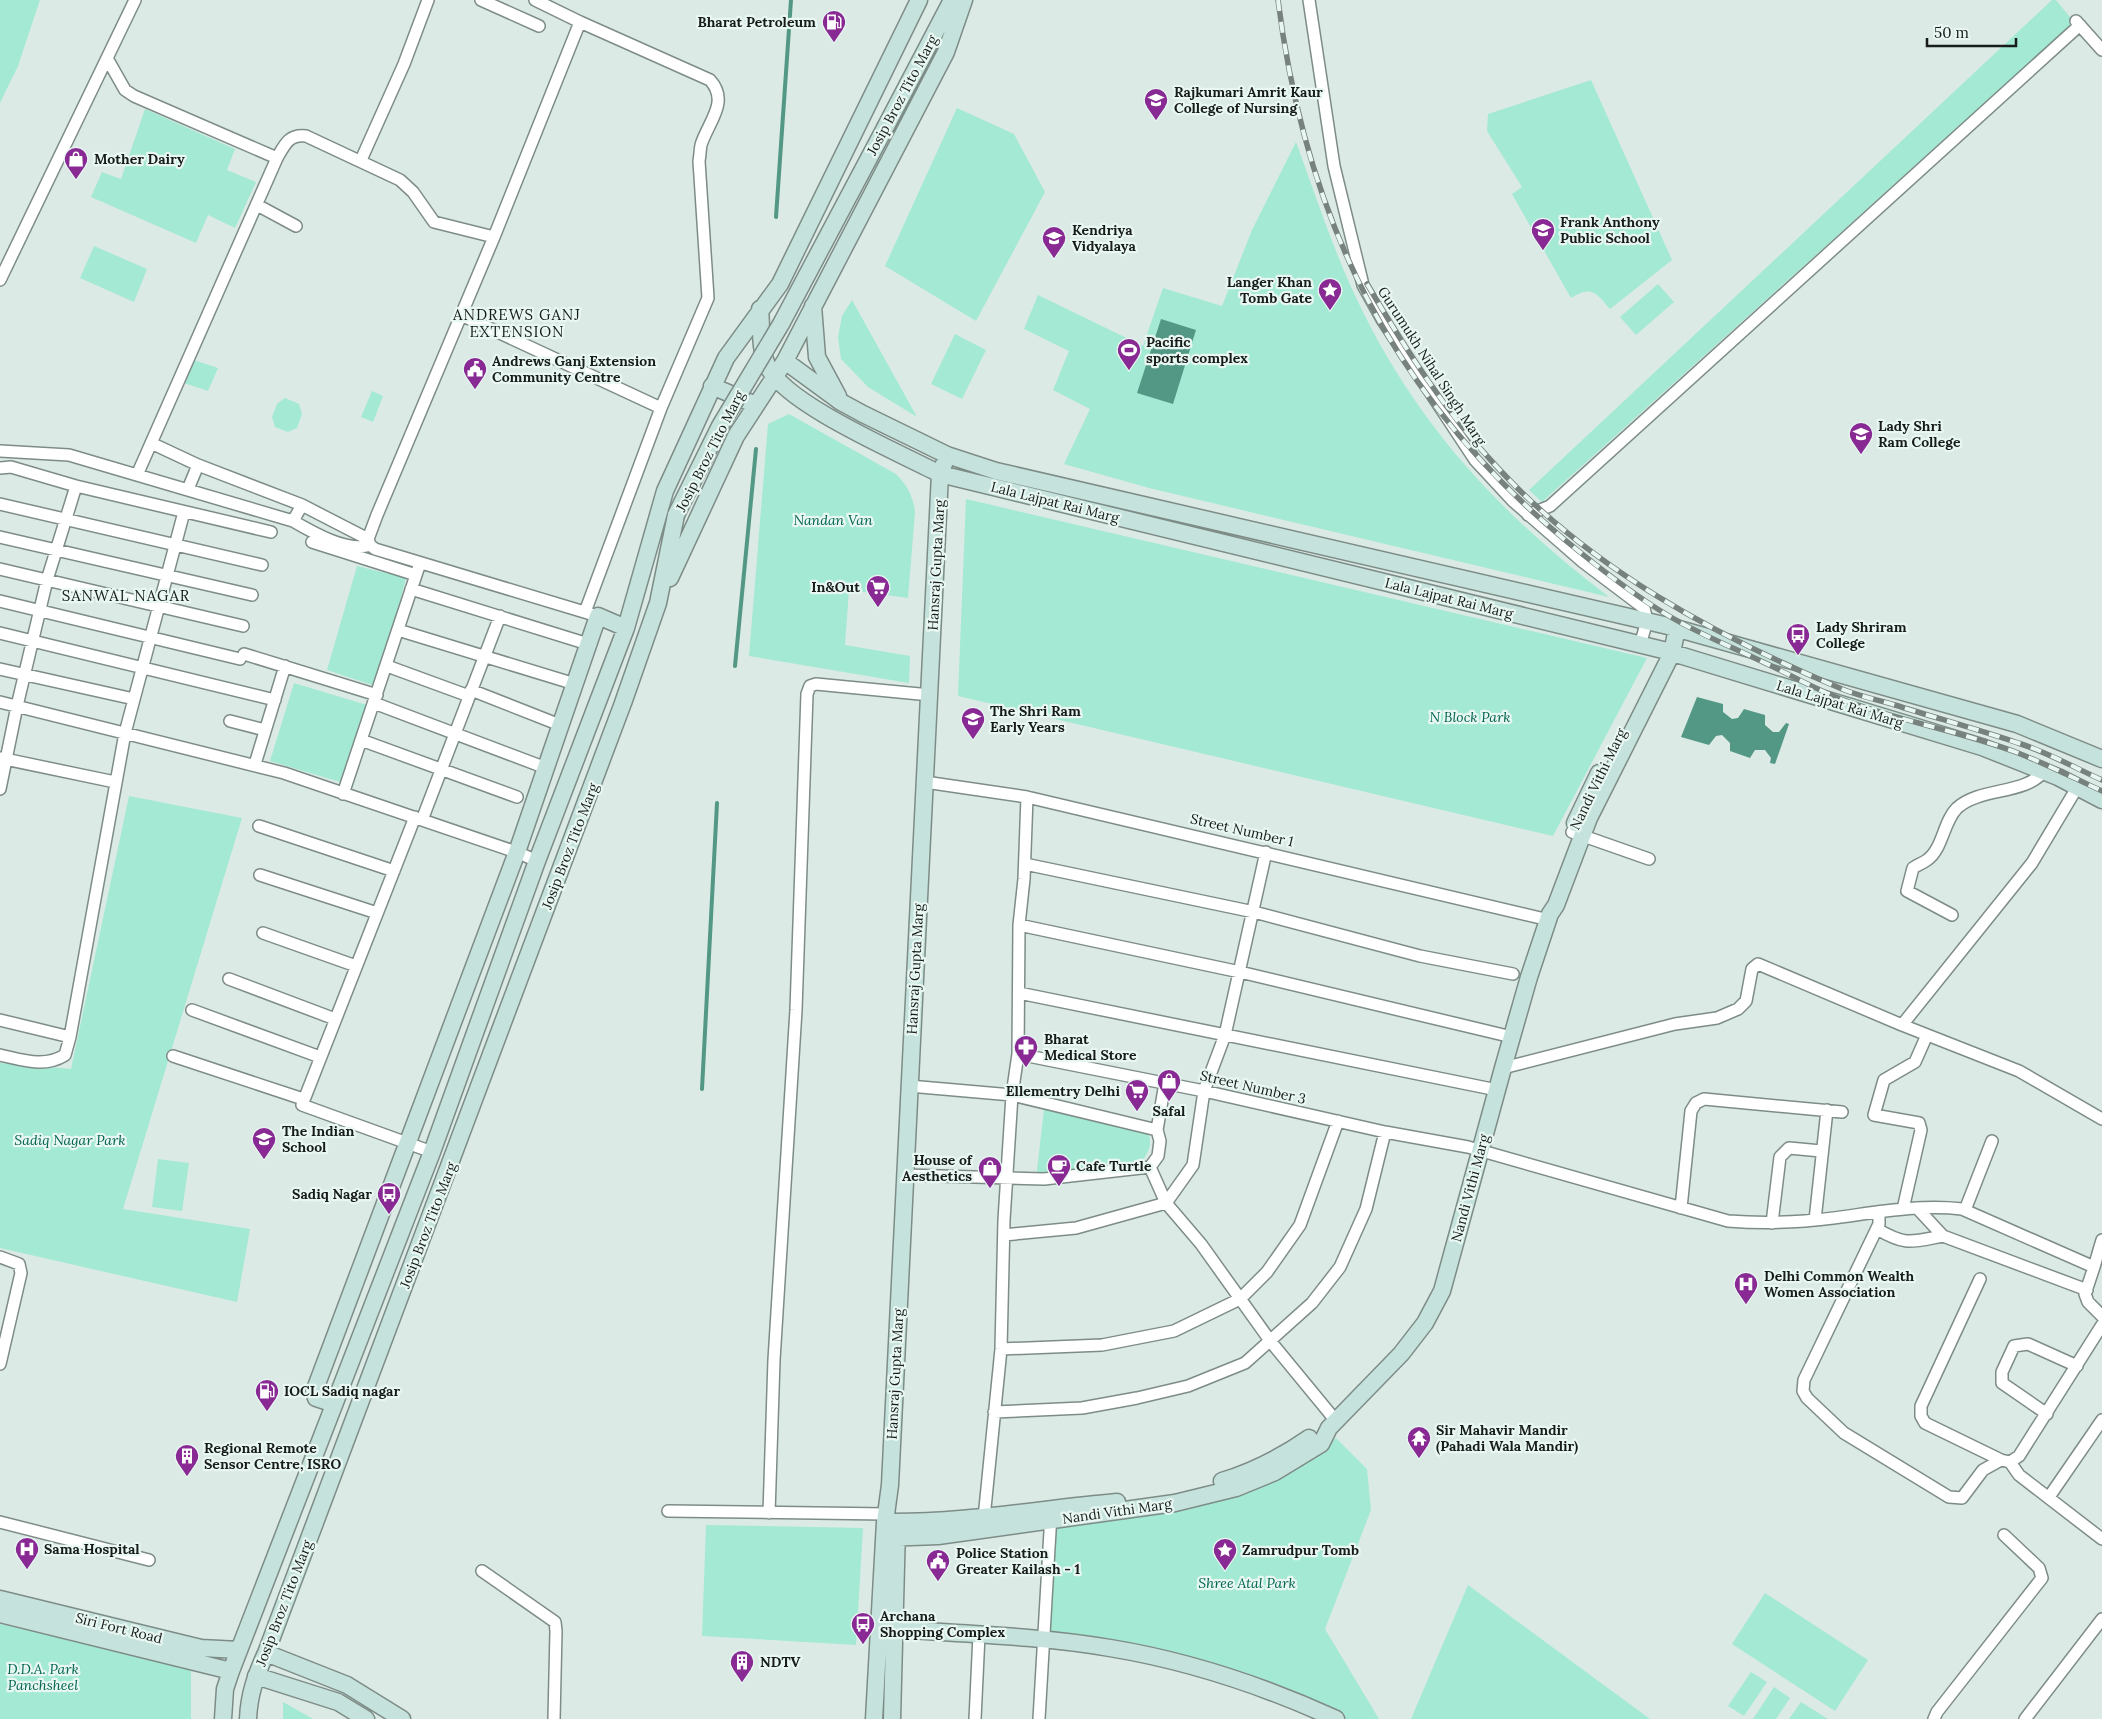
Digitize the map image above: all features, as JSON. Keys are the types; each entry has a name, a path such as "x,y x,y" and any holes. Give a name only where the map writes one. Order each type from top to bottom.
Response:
{"main road":[{"name":"Josip Broz Tito Marg","path":"223,1719 225,1689 231,1671 432,1152 537,861 626,628 665,491 726,358 780,284 919,0"},
{"name":"Josip Broz Tito Marg","path":"248,1719 248,1697 624,703 658,603 676,515 720,426 781,324 952,0"},
{"path":"658,603 736,436 785,361 813,304 946,52 964,0"},
{"path":"813,304 817,357 841,402"},
{"path":"760,309 762,350 774,378"},
{"name":"Lala Lajpat Rai Marg","path":"785,361 841,402 948,455 996,471 1673,627 2017,724 2101,759"},
{"name":"Lala Lajpat Rai Marg","path":"774,378 797,398 862,435 940,474 1668,652 1982,747 2078,786 2102,800"},
{"path":"712,386 755,408"},
{"path":"755,408 770,399 784,396 797,398"},
{"name":"Hansraj Gupta Marg","path":"892,1719 895,1629 890,1485 940,474 948,455"},
{"path":"1420,591 1426,570"},
{"path":"1455,600 1459,578"},
{"path":"334,1404 316,1398 314,1392 517,852 588,644 592,614 626,628"},
{"name":"Nandi Vithi Marg","path":"890,1527 1176,1503 1236,1488 1295,1462 1320,1444 1332,1424 1401,1354 1425,1323 1442,1291 1512,1037 1550,917 1556,905 1577,834 1589,818 1668,652 1673,627"},
{"name":"Nandi Vithi Marg","path":"890,1527 938,1536 1051,1514"},
{"name":"Hansraj Gupta Marg","path":"874,1719 890,1527"},
{"name":"Siri Fort Road","path":"0,1598 201,1648 239,1650"},
{"name":"Siri Fort Road","path":"0,1614 231,1671"},
{"path":"895,1629 1044,1640 1155,1657 1292,1698 1336,1719"},
{"path":"266,1653 347,1685 402,1719"},
{"path":"256,1676 338,1702 366,1719"}],"street":[{"path":"0,280 108,60 135,0"},
{"path":"361,160 404,64 428,0"},
{"path":"481,0 539,26"},
{"path":"151,443 198,464 302,505 369,542 375,549 592,614 661,408 708,298 699,161 701,145 719,99 718,88 710,80 535,0"},
{"name":"Gurumukh Nihal Singh Marg","path":"1310,0 1334,166 1363,285 1383,322 1475,460 1512,501 1583,562 1644,608 1647,621"},
{"path":"0,450 69,455 293,521 316,535 357,548 369,542 580,22"},
{"path":"1528,514 1550,506 2077,23 2102,50"},
{"path":"108,60 125,90 134,96 278,158"},
{"path":"137,475 278,158 285,144 297,135 306,136 361,160 400,180 413,192 434,222 494,237"},
{"path":"257,205 296,226"},
{"path":"461,315 661,408"},
{"path":"188,489 198,464"},
{"path":"0,468 11,467 76,486 271,532"},
{"path":"0,789 3,759 47,580 76,486"},
{"path":"0,504 262,565"},
{"path":"293,521 302,505"},
{"path":"0,1055 37,1062 54,1062 65,1055 70,1037 125,733 184,512"},
{"path":"0,536 252,595"},
{"path":"312,542 416,575"},
{"path":"343,794 420,563"},
{"path":"0,569 243,626"},
{"path":"412,589 588,644"},
{"path":"0,601 285,666 376,699 455,733 546,768"},
{"path":"432,1152 304,1107 303,1099 394,871 441,769 500,616"},
{"path":"1640,645 1647,621"},
{"path":"398,630 574,684"},
{"path":"0,633 275,700"},
{"path":"255,764 285,666"},
{"path":"387,666 560,725"},
{"path":"0,669 134,699"},
{"path":"769,1513 774,1360 796,1010 808,694 810,686 816,684 930,695"},
{"path":"0,702 255,764 517,852 537,861"},
{"path":"230,721 265,730"},
{"path":"362,740 517,797"},
{"path":"3,759 115,782"},
{"path":"1952,915 1907,891 1913,868 1926,861 1933,854 1957,808 1968,801 2006,788 2028,784 2037,780 2044,771"},
{"name":"Street Number 1","path":"925,782 1028,796 1550,917"},
{"path":"1902,1025 2032,863 2078,786"},
{"path":"984,1518 1001,1349 1007,1179 1012,1095 1018,1054 1019,925 1025,864 1028,796"},
{"path":"259,826 394,871"},
{"path":"1577,834 1649,859"},
{"path":"1004,1235 1076,1228 1166,1203 1193,1165 1204,1091 1225,1034 1266,852"},
{"path":"1025,864 1254,912 1420,956 1513,974"},
{"path":"260,875 377,913"},
{"path":"1019,925 1240,972 1512,1037"},
{"path":"263,933 356,966"},
{"path":"1503,1068 1674,1024 1717,1018 1738,1009 1746,1001 1752,969 1758,964 1902,1025 2019,1071 2102,1118"},
{"path":"229,978 335,1019"},
{"path":"1019,993 1497,1090"},
{"path":"192,1010 320,1057"},
{"path":"0,1020 70,1037"},
{"path":"1903,1209 1921,1130 1919,1123 1874,1115 1884,1080 1914,1062 1927,1035"},
{"name":"Street Number 3","path":"1018,1054 1204,1091 1385,1132 1481,1150 1728,1221 1772,1222 1815,1220 1942,1206 1965,1210 2094,1268"},
{"path":"173,1056 303,1099"},
{"path":"904,1175 1044,1179 1150,1167 1158,1156 1160,1141 1157,1130 1165,1083"},
{"path":"909,1086 1012,1095 1157,1130"},
{"path":"1681,1208 1691,1111 1696,1103 1704,1099 1842,1112"},
{"path":"1815,1220 1821,1151 1827,1110"},
{"path":"1001,1349 1102,1345 1174,1331 1240,1298 1268,1272 1300,1225 1338,1121"},
{"path":"994,1412 1082,1408 1188,1386 1246,1363 1312,1303 1340,1268 1366,1209 1385,1132"},
{"path":"1965,1210 1992,1141"},
{"path":"1772,1222 1780,1157 1789,1148 1821,1151"},
{"path":"1150,1167 1166,1203 1201,1244 1332,1424"},
{"path":"1917,1208 1943,1236 2086,1290"},
{"path":"1879,1212 1877,1229 1816,1351 1804,1380 1803,1391 1844,1433 1949,1497 1962,1498 1983,1470 2019,1456 2102,1325"},
{"path":"1877,1229 1901,1242 1943,1236"},
{"path":"2102,1240 2086,1290 2088,1302 2102,1316"},
{"path":"0,1257 19,1264 21,1273 6,1314 0,1364"},
{"path":"1980,1279 1921,1406 1921,1416 1925,1423 2006,1461 2019,1475 2102,1539"},
{"path":"2047,1414 2002,1383 2002,1372 2014,1346 2028,1344 2077,1366"},
{"path":"2049,1497 2102,1420"},
{"path":"668,1511 769,1513 890,1527"},
{"path":"1039,1719 1051,1514"},
{"path":"0,1522 148,1560"},
{"path":"1934,1719 1937,1712 2042,1578 2039,1568 2004,1535"},
{"path":"482,1571 555,1622 554,1719"},
{"path":"2025,1719 2102,1619"},
{"path":"975,1719 979,1635"}],"green space":[{"path":"0,0 40,0 18,66 0,103"},
{"path":"2052,0 2056,0 2074,22 1542,502 1529,490"},
{"path":"1591,80 1672,260 1610,309 1593,293 1584,292 1571,298 1512,194 1522,187 1487,131 1488,114"},
{"path":"957,108 1014,134 1045,192 976,321 885,266"},
{"path":"145,109 235,149 227,170 256,182 235,228 208,215 196,243 91,197 102,172 121,179"},
{"path":"1296,142 1327,229 1354,293 1387,357 1412,397 1469,470 1501,503 1535,536 1609,597 1149,488 1064,464 1090,409 1053,390 1069,351 1024,329 1038,295 1143,346 1163,288 1222,306 1252,230"},
{"path":"94,246 147,269 134,302 80,278"},
{"path":"1658,284 1674,302 1636,335 1620,317"},
{"path":"852,300 917,417 868,387 841,359 838,337 842,316"},
{"path":"955,334 986,350 962,399 931,384"},
{"path":"194,360 218,368 208,391 184,383"},
{"path":"372,391 383,396 373,422 361,417"},
{"path":"285,398 299,404 302,414 297,428 288,432 275,427 272,417 277,404"},
{"name":"Nandan Van","path":"789,414 896,474 911,496 915,512 908,598 849,590 845,645 910,656 909,683 749,656 768,424"},
{"name":"N Block Park","path":"966,499 1647,658 1553,836 958,696"},
{"path":"357,566 406,578 378,687 327,670"},
{"path":"294,683 367,705 340,782 270,761"},
{"name":"Sadiq Nagar Park","path":"129,796 242,818 123,1209 250,1229 237,1302 0,1248 0,1063 71,1069"},
{"path":"1044,1109 1148,1132 1150,1140 1149,1149 1143,1160 1036,1179"},
{"path":"158,1159 189,1163 182,1211 152,1207"},
{"name":"Shree Atal Park","path":"1336,1438 1367,1469 1371,1510 1325,1629 1379,1719 1347,1719 1241,1673 1050,1636 1054,1523 1134,1515 1249,1492 1296,1469"},
{"path":"706,1525 863,1528 856,1645 702,1636"},
{"path":"1468,1585 1650,1719 1411,1719"},
{"path":"1765,1593 1868,1660 1835,1711 1732,1644"},
{"name":"D.D.A. Park Panchsheel","path":"0,1624 191,1665 191,1719 0,1719"},
{"path":"1751,1672 1767,1682 1744,1716 1728,1706"},
{"path":"1774,1687 1790,1698 1776,1719 1753,1719"},
{"path":"283,1702 313,1719 283,1719"},
{"path":"1801,1702 1828,1719 1789,1719"}],"shaded area":[{"path":"1161,319 1196,330 1173,404 1137,393"},
{"path":"1697,697 1723,704 1723,712 1732,719 1738,718 1744,709 1765,715 1765,725 1773,732 1779,732 1786,723 1789,724 1775,764 1770,763 1771,758 1765,750 1755,750 1750,758 1730,751 1730,743 1722,735 1716,736 1709,745 1681,737"}],"waterway":[{"path":"776,217 791,0"},
{"path":"735,666 756,449"},
{"path":"702,1089 717,803"}],"railway":[{"path":"1278,0 1291,81 1310,158 1336,230 1368,299 1406,365 1452,426 1504,485 1565,540 1603,571 1655,608 1692,629 1841,699 1885,714 1996,745 2039,762 2102,791"},
{"path":"1367,284 1427,379 1478,446 1534,504 1614,568 1702,622 1748,646 1842,689 2029,747 2102,780"}],"place":[{"name":"Bharat Petroleum","path":"834,43"},
{"name":"Rajkumari Amrit Kaur College of Nursing","path":"1156,121"},
{"name":"Mother Dairy","path":"76,180"},
{"name":"Frank Anthony Public School","path":"1543,251"},
{"name":"Kendriya Vidyalaya","path":"1054,259"},
{"name":"Langer Khan Tomb Gate","path":"1330,311"},
{"name":"Pacific sports complex","path":"1129,371"},
{"name":"Andrews Ganj Extension Community Centre","path":"475,390"},
{"name":"Lady Shri Ram College","path":"1861,455"},
{"name":"In&Out","path":"878,608"},
{"name":"Lady Shriram College","path":"1798,656"},
{"name":"The Shri Ram Early Years","path":"973,740"},
{"name":"Bharat Medical Store","path":"1026,1068"},
{"name":"Safal","path":"1169,1102"},
{"name":"Ellementry Delhi","path":"1137,1112"},
{"name":"The Indian School","path":"264,1160"},
{"name":"Cafe Turtle","path":"1059,1187"},
{"name":"House of Aesthetics","path":"990,1189"},
{"name":"Sadiq Nagar","path":"389,1215"},
{"name":"Delhi Common Wealth Women Association","path":"1746,1305"},
{"name":"IOCL Sadiq nagar","path":"267,1412"},
{"name":"Sir Mahavir Mandir (Pahadi Wala Mandir)","path":"1419,1459"},
{"name":"Regional Remote Sensor Centre, ISRO","path":"187,1477"},
{"name":"Sama Hospital","path":"27,1570"},
{"name":"Zamrudpur Tomb","path":"1225,1571"},
{"name":"Police Station Greater Kailash - 1","path":"938,1582"},
{"name":"Archana Shopping Complex","path":"863,1645"},
{"name":"NDTV","path":"742,1683"}],"district":[{"name":"ANDREWS GANJ EXTENSION","path":"517,324"},
{"name":"SANWAL NAGAR","path":"126,596"}]}
